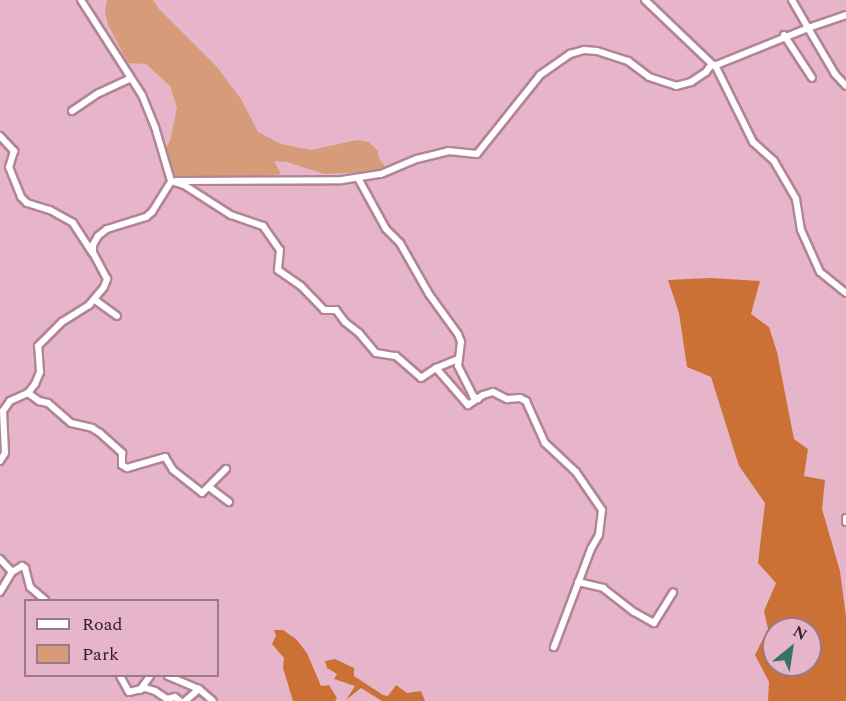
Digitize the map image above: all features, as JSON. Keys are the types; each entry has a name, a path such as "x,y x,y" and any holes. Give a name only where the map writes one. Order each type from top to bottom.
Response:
{"street":[{"path":"81,0 131,78 155,127 173,181 231,215 263,226 280,250 278,270 301,286 324,310 336,310 370,349 378,354 396,356 421,378 436,368 458,359"},
{"path":"645,0 713,65 753,142 774,161 786,178 799,206 801,230 820,272 846,293"},
{"path":"792,0 835,74 846,86"},
{"path":"173,181 214,178 313,182 381,174 417,159 448,151 477,154 540,75 570,54 584,50 617,57 628,61 649,77 676,86 692,82 713,65 784,35 846,15"},
{"path":"784,35 812,78"},
{"path":"72,111 99,93 131,78"},
{"path":"0,136 14,152 9,167 21,197 27,203 50,210 73,223 107,279 95,300 62,322 38,346 40,372 28,393 15,397 3,411 4,453 0,461"},
{"path":"358,178 386,229 399,242 429,294 459,334 458,366 472,396 477,400 483,395"},
{"path":"93,253 93,244 98,236 107,229 138,221 152,212 173,181"},
{"path":"95,300 117,315"},
{"path":"436,368 465,404 470,405 483,395 495,393 507,399 520,398 526,401 545,443 576,472 602,510 599,535 578,582 554,647"},
{"path":"28,393 39,401 47,403 71,423 92,428 100,433 122,453 123,466 129,468 164,456 173,470 186,478 201,493 226,469"},
{"path":"208,487 229,502"},
{"path":"0,560 12,572"},
{"path":"0,592 12,572 22,566 25,568 30,586 44,599"},
{"path":"578,582 603,588 634,612 654,623 673,593"},
{"path":"121,677 129,692 150,689 167,699 175,697 180,701"},
{"path":"140,691 149,677"},
{"path":"172,677 199,689 213,701"},
{"path":"186,701 199,689"}],"green space":[{"path":"107,0 153,0 159,9 217,67 241,99 258,132 281,144 311,150 357,140 369,142 378,151 379,158 386,168 366,172 324,174 287,162 274,161 281,174 173,179 165,149 170,141 177,108 170,86 146,64 128,63 108,25 105,12"}],"shaded area":[{"path":"711,278 760,281 751,314 769,327 777,352 794,439 808,449 804,476 825,480 822,509 840,571 846,617 846,701 768,701 769,682 766,677 822,677 822,617 765,617 764,611 776,583 758,563 765,503 739,466 711,377 687,367 679,313 668,280"},
{"path":"274,630 283,630 296,639 307,653 321,686 329,685 337,698 335,701 293,701 283,668 284,658 272,644 276,636"},
{"path":"762,641 762,668 755,655"},
{"path":"335,659 354,668 354,676 383,695 388,696 396,685 407,693 421,691 425,701 382,701 361,688 346,700 355,686 334,679 337,674 327,668 325,661"}]}
